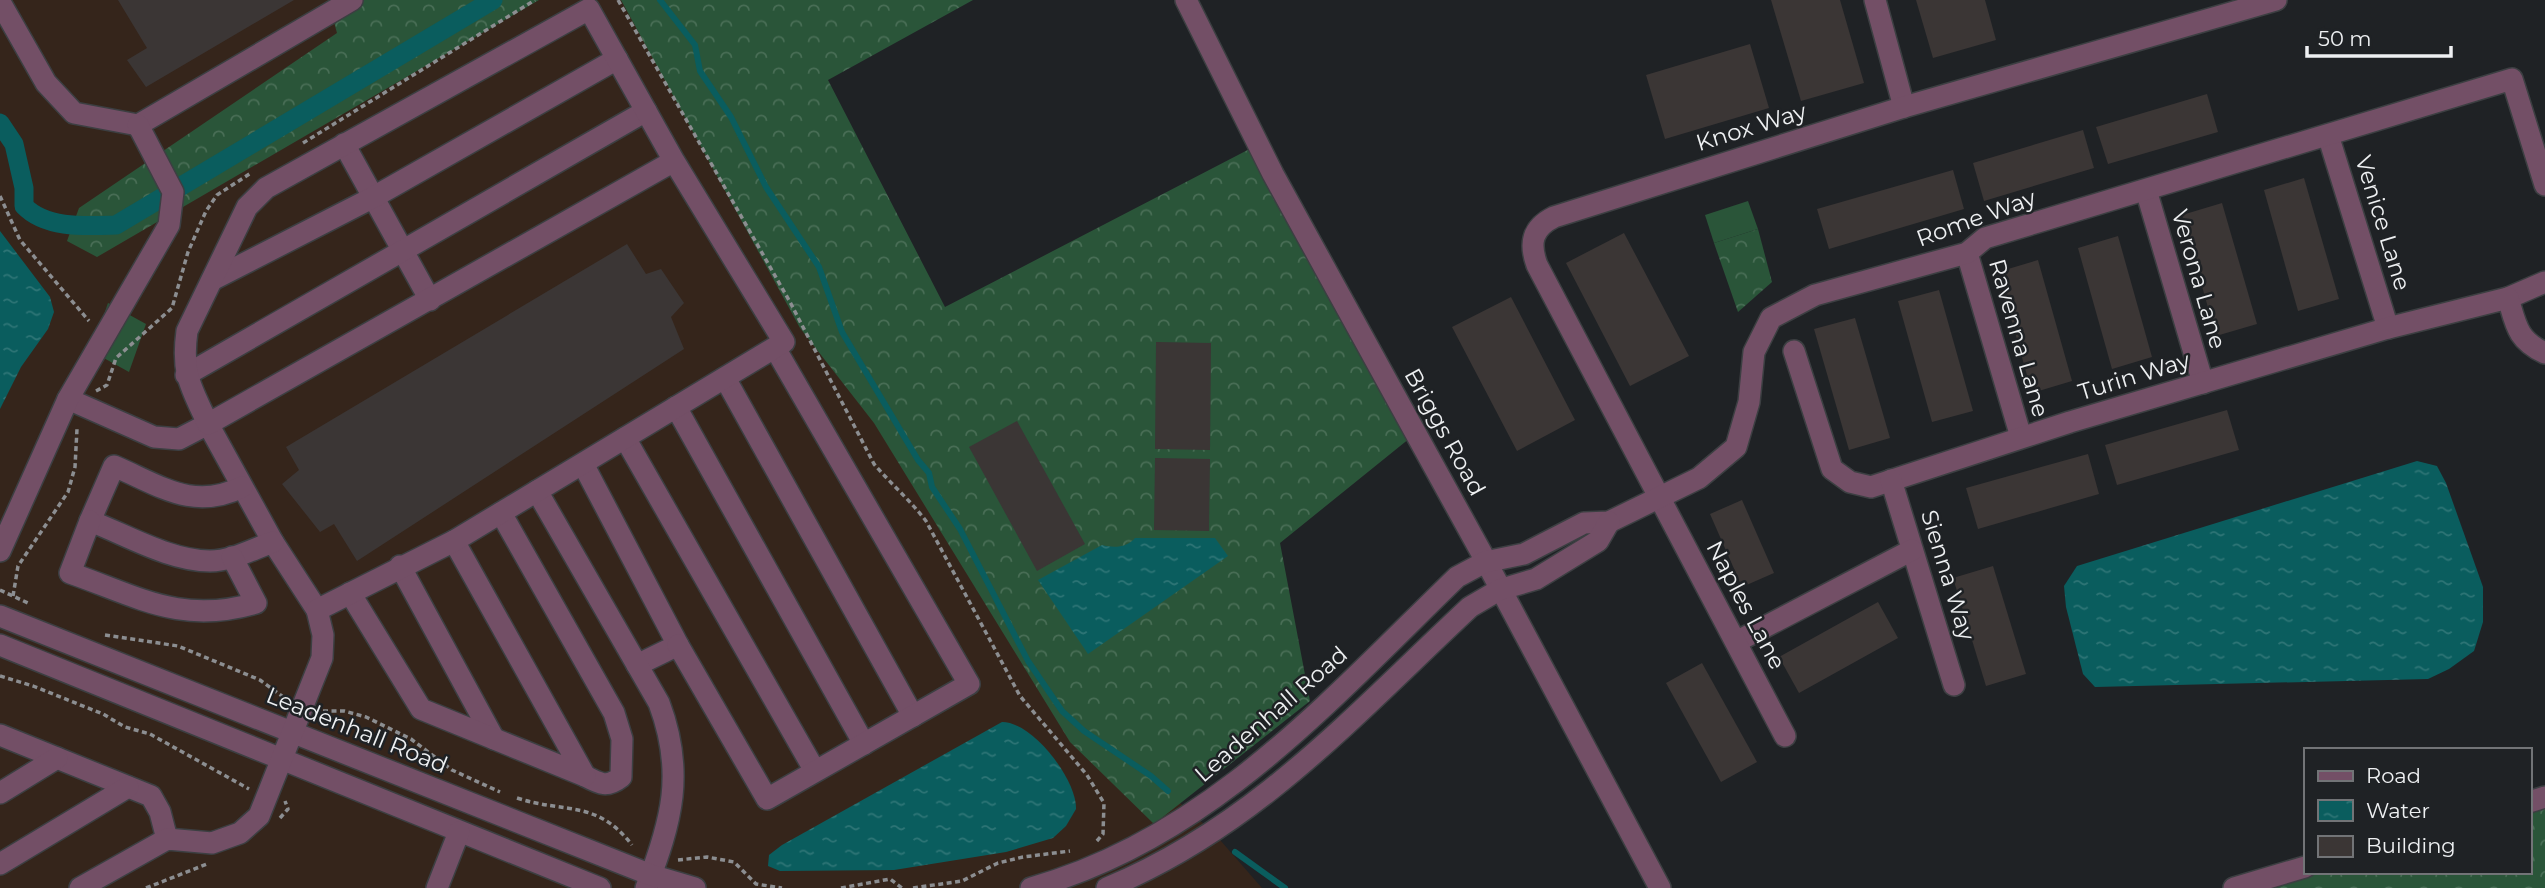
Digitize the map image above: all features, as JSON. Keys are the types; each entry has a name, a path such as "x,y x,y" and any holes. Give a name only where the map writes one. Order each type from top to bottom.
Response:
{"street":[{"path":"0,2 46,83 74,113 138,125 352,0"},
{"name":"Briggs Road","path":"1186,0 1273,174 1660,888"},
{"path":"1875,0 1904,107"},
{"name":"Knox Way","path":"1661,499 1537,265 1531,251 1533,235 1542,223 1904,107 2276,0"},
{"path":"80,888 167,839 212,843 240,833 259,816 321,658 323,635 317,610 273,542 208,424 186,375 184,353 187,331 247,207 266,188 589,9 674,161 784,342 454,541 317,610"},
{"path":"212,279 372,198 617,59"},
{"name":"Rome Way","path":"1609,522 1661,499 1699,478 1736,447 1749,402 1754,352 1771,318 1815,295 1967,253 1985,238 2512,79 2545,185"},
{"path":"186,375 646,111"},
{"path":"0,551 68,399 169,225 173,192 138,125"},
{"name":"Venice Lane","path":"2328,135 2388,328"},
{"path":"344,144 430,299"},
{"path":"68,399 154,437 178,439 674,161"},
{"name":"Verona Lane","path":"2146,190 2203,383"},
{"name":"Ravenna Lane","path":"1967,253 2021,437"},
{"name":"Turin Way","path":"1794,351 1832,469 1850,482 1871,486 2021,437 2388,328 2508,298 2545,282"},
{"path":"2508,298 2516,326 2525,342 2545,353"},
{"path":"583,464 678,645 767,799 969,684 775,348"},
{"path":"725,378 913,716"},
{"path":"676,407 864,744"},
{"path":"625,438 815,771"},
{"path":"232,557 256,603 225,612 175,610 70,573 114,466 184,495 204,499 221,497 243,487"},
{"name":"Sienna Way","path":"1891,481 1954,685"},
{"path":"537,491 659,703 671,737 674,760 671,799 652,873"},
{"name":"Naples Lane","path":"1661,499 1785,736"},
{"path":"350,593 421,709 602,785 612,784 621,778 622,739 600,684 501,513"},
{"path":"90,521 185,558 211,561 232,557 273,542"},
{"path":"1099,855 1110,887 1185,850 1268,794 1470,607 1499,590 1536,579 1598,541 1609,522"},
{"name":"Leadenhall Road","path":"1031,888 1099,855 1181,822 1238,783 1393,642 1457,578 1485,562 1524,554 1584,523 1609,522"},
{"path":"454,541 585,776"},
{"path":"1736,642 1912,550"},
{"path":"400,566 494,739"},
{"name":"Leadenhall Road","path":"0,616 695,888"},
{"path":"0,645 600,888"},
{"path":"637,665 678,645"},
{"path":"0,735 151,796 160,812 167,839"},
{"path":"0,793 57,758"},
{"path":"0,864 128,787"},
{"path":"437,888 459,832"},
{"path":"2234,888 2304,867"}],"path":[{"path":"618,0 770,266 874,464 890,483 908,496 926,521 1020,696 1087,775 1104,803 1099,855"},
{"path":"0,197 20,240 89,321"},
{"path":"0,590 38,609"},
{"path":"101,634 178,646 260,680 279,696 303,706 366,717 411,739 452,770 531,803 587,811 616,825 652,873 680,861 707,857 734,862 756,884 782,888"},
{"path":"0,676 33,686 103,714 125,727 150,734 232,781 285,800 288,810 272,825"},
{"path":"913,888 962,881 998,863 1023,857 1079,849"},
{"path":"146,888 217,861"},
{"path":"841,888 890,879 902,888"}],"shaded area":[{"path":"0,0 663,0 1063,699 1214,833 1262,888 0,888"}],"green space":[{"path":"328,0 539,0 97,257 67,241 79,208 337,33"},
{"path":"621,0 973,0 828,80 945,307 1265,141 1415,434 1280,543 1310,701 1154,824 1070,742 874,423 800,328"},
{"path":"1748,201 1758,229 1714,243 1705,215"},
{"path":"1758,229 1772,282 1738,312 1714,243"},
{"path":"108,303 146,324 129,372 91,351"},
{"path":"2545,799 2545,888 2248,888 2304,872 2531,874 2531,803"}],"water":[{"path":"0,231 50,297 54,312 48,329 21,367 0,409"},
{"path":"2417,461 2437,466 2446,483 2483,587 2483,622 2474,651 2449,669 2428,679 2095,687 2083,674 2066,607 2064,586 2077,566"},
{"path":"1135,538 1215,538 1228,556 1088,654 1038,580 1102,545 1120,546"},
{"path":"1002,722 1027,732 1039,742 1069,783 1076,809 1066,826 1053,838 1006,852 894,870 780,871 768,866 769,855 782,845"}],"building":[{"path":"118,0 294,0 146,87 127,60 147,48"},
{"path":"1771,0 1840,0 1864,83 1801,101"},
{"path":"1916,0 1985,0 1996,40 1933,58"},
{"path":"1750,44 1769,108 1665,139 1646,75"},
{"path":"2207,94 2218,132 2108,164 2096,127"},
{"path":"2083,130 2094,168 1984,201 1973,163"},
{"path":"1953,170 1964,209 1829,249 1817,209"},
{"path":"2304,178 2339,299 2298,311 2264,190"},
{"path":"2222,203 2257,324 2216,336 2182,215"},
{"path":"1624,233 1689,356 1630,386 1566,263"},
{"path":"2118,236 2152,357 2112,369 2078,248"},
{"path":"627,244 646,274 661,269 684,303 671,317 684,349 357,561 334,524 320,532 282,484 299,470 286,447"},
{"path":"2038,260 2072,381 2032,393 1998,272"},
{"path":"1939,290 1973,411 1932,422 1898,301"},
{"path":"1511,297 1575,420 1517,451 1452,327"},
{"path":"1855,318 1890,438 1849,450 1814,329"},
{"path":"1156,342 1211,343 1210,450 1155,449"},
{"path":"2227,410 2239,450 2117,485 2105,445"},
{"path":"1017,421 1085,544 1037,571 969,447"},
{"path":"2088,454 2099,494 1978,529 1966,488"},
{"path":"1155,458 1210,459 1209,531 1154,530"},
{"path":"1742,500 1774,573 1742,587 1710,514"},
{"path":"1993,566 2026,674 1986,686 1953,578"},
{"path":"1878,602 1898,638 1799,693 1779,657"},
{"path":"1702,663 1757,762 1721,782 1666,683"}],"waterway":[{"path":"0,123 14,144 24,188 24,206 43,219 67,225 116,225 493,0"},
{"path":"660,0 695,45 700,71 731,117 766,187 819,267 842,332 918,460 929,473 932,487 960,529 1028,661 1062,711 1084,731 1151,776 1168,791"},
{"path":"1235,852 1285,888"}]}
